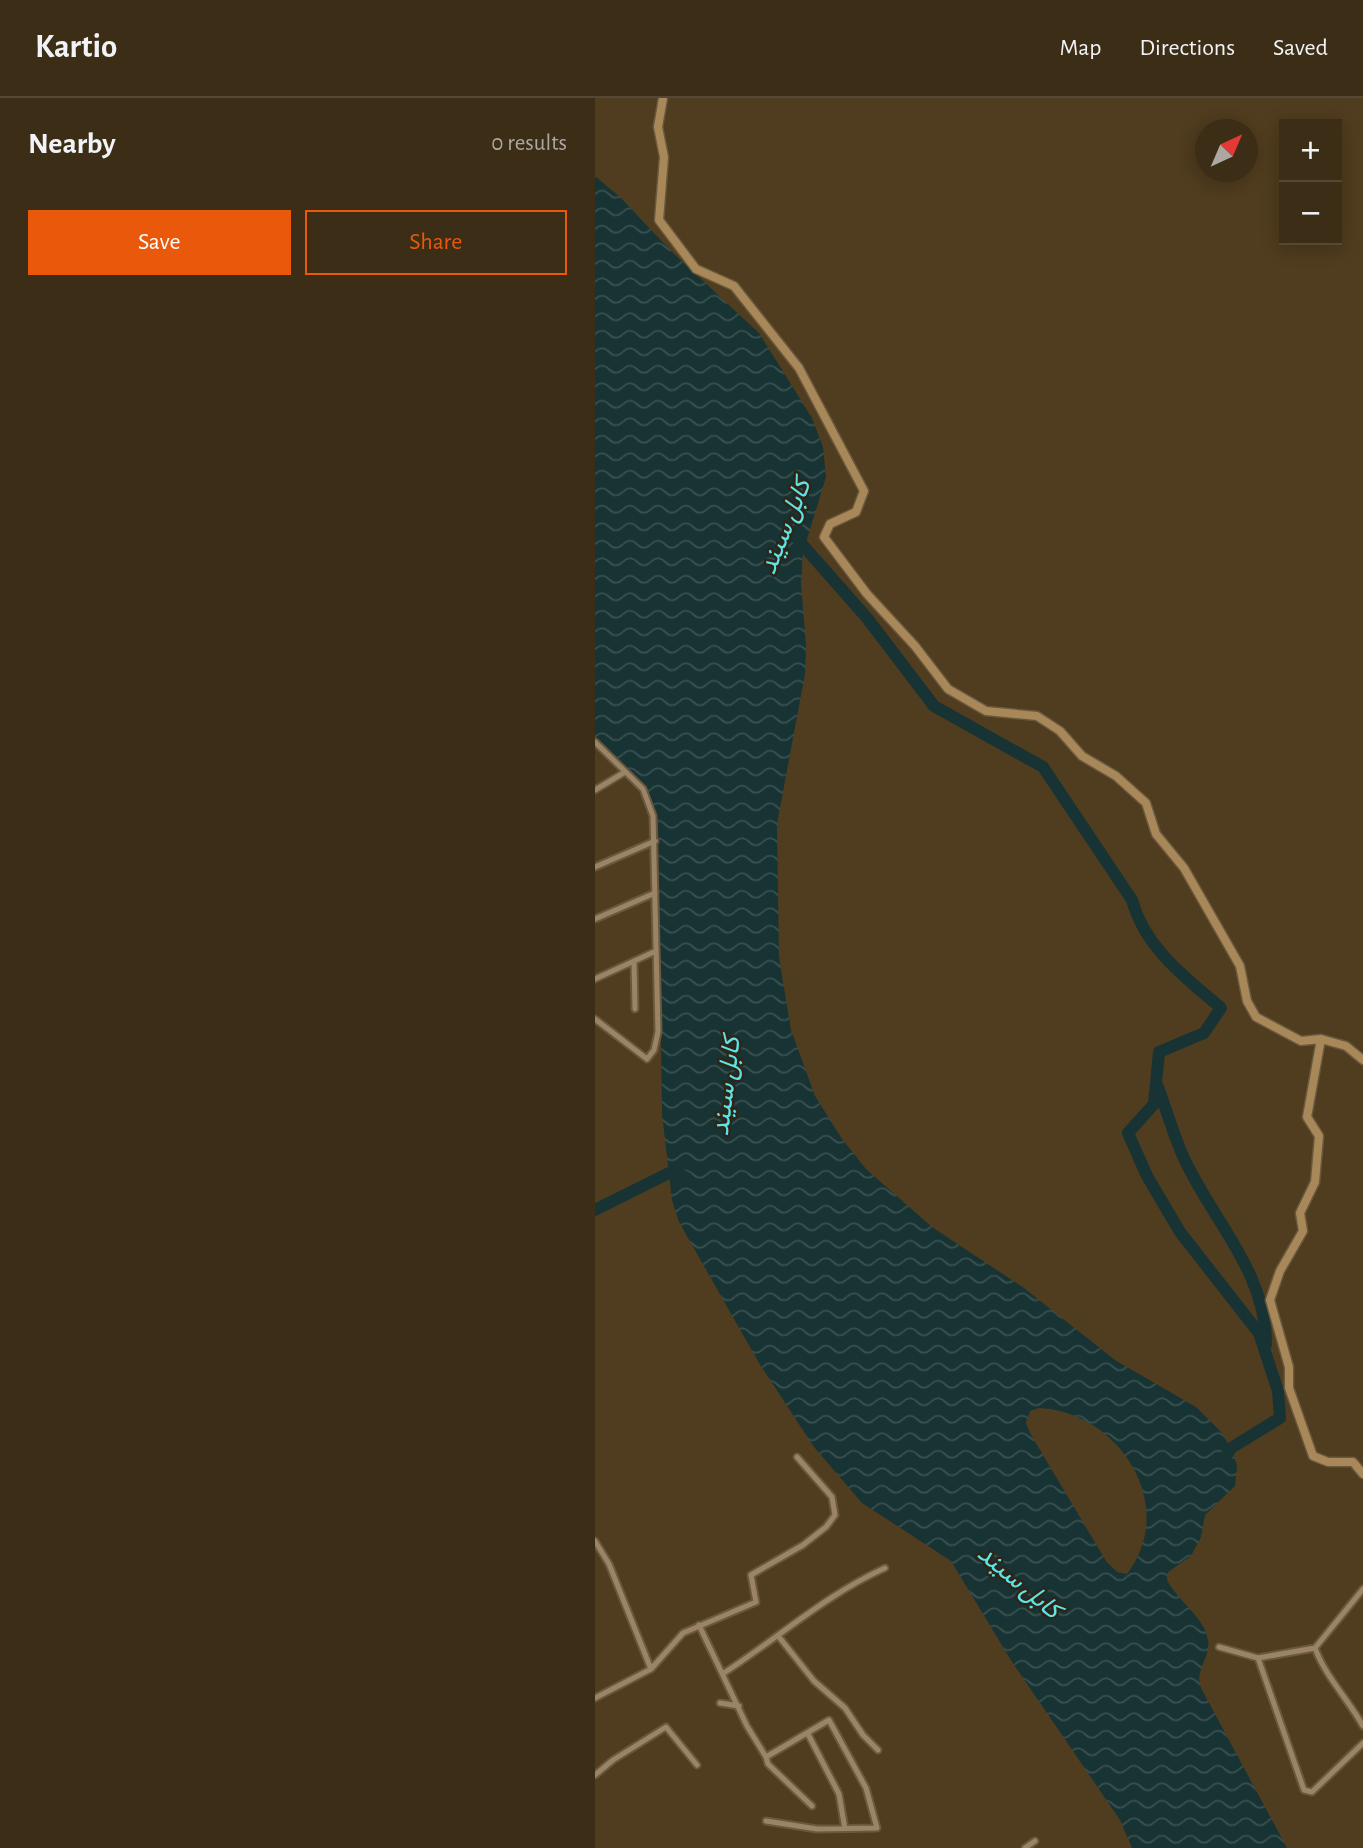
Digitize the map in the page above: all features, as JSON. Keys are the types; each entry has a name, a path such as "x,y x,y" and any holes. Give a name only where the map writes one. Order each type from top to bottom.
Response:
{"street":[{"path":"663,98 658,127 664,157 659,220 696,269 734,286 799,368 864,491 856,512 830,524 824,537 867,594 915,646 948,689 986,711 1037,716 1060,731 1082,756 1116,776 1146,803 1156,834 1184,868 1240,966 1248,1001 1255,1017 1301,1041 1321,1039 1346,1046 1363,1060"},
{"path":"595,742 643,789 653,816 658,1032 654,1050 647,1059 595,1019"},
{"path":"595,790 625,772"},
{"path":"595,867 655,841"},
{"path":"595,919 655,893"},
{"path":"595,979 656,951"},
{"path":"634,961 635,1009"},
{"path":"1321,1039 1307,1117 1319,1136 1315,1182 1300,1213 1303,1231 1280,1271 1270,1300 1289,1367 1289,1388 1313,1456 1328,1462 1353,1462 1363,1474"},
{"path":"595,1698 651,1669 683,1633 756,1602 751,1575 803,1545 826,1527 835,1515 832,1497 797,1457"},
{"path":"595,1541 609,1563 651,1669"},
{"path":"724,1673 779,1637 835,1593 885,1568"},
{"path":"1219,1647 1258,1658 1315,1648 1363,1589"},
{"path":"699,1625 768,1764 812,1806"},
{"path":"779,1637 814,1681 845,1708 863,1735 878,1749"},
{"path":"1315,1648 1321,1665 1347,1697 1363,1726"},
{"path":"1258,1658 1304,1790 1312,1792 1363,1742"},
{"path":"720,1703 739,1706"},
{"path":"766,1757 829,1720 866,1788 877,1828 798,1827 766,1821"},
{"path":"595,1775 613,1760 666,1727 697,1765"},
{"path":"807,1734 839,1794 845,1829"},
{"path":"1025,1848 1035,1841"}],"water":[{"name":"کابل سيند","path":"595,176 759,333 812,418 823,447 826,477 803,552 801,584 806,645 805,674 777,824 779,957 791,1030 815,1096 842,1139 866,1169 932,1227 1024,1288 1115,1360 1196,1407 1221,1432 1231,1448 1237,1466 1235,1486 1205,1515 1201,1537 1191,1556 1168,1572 1167,1580 1206,1632 1208,1647 1201,1669 1201,1688 1287,1848 1132,1848 1120,1820 1012,1662 951,1561 862,1503 814,1447 759,1363 679,1222 672,1200 662,1114 658,821 649,796 641,785 595,737","holes":["1039,1408 1068,1413 1094,1426 1116,1444 1133,1467 1143,1493 1147,1520 1141,1548 1127,1574 1117,1572 1106,1561 1026,1423 1030,1411"]}],"waterway":[{"name":"کابل سيند","path":"793,534 867,618 934,706 1043,767 1132,900 1146,933 1156,947 1180,973 1221,1008 1204,1033 1159,1052 1154,1104 1128,1133 1147,1176 1180,1232 1259,1333 1278,1391 1280,1418 1231,1448 1223,1461"},
{"path":"1158,1087 1182,1154 1247,1269 1264,1318 1266,1345"},
{"path":"595,1210 669,1173 683,1176"}]}
